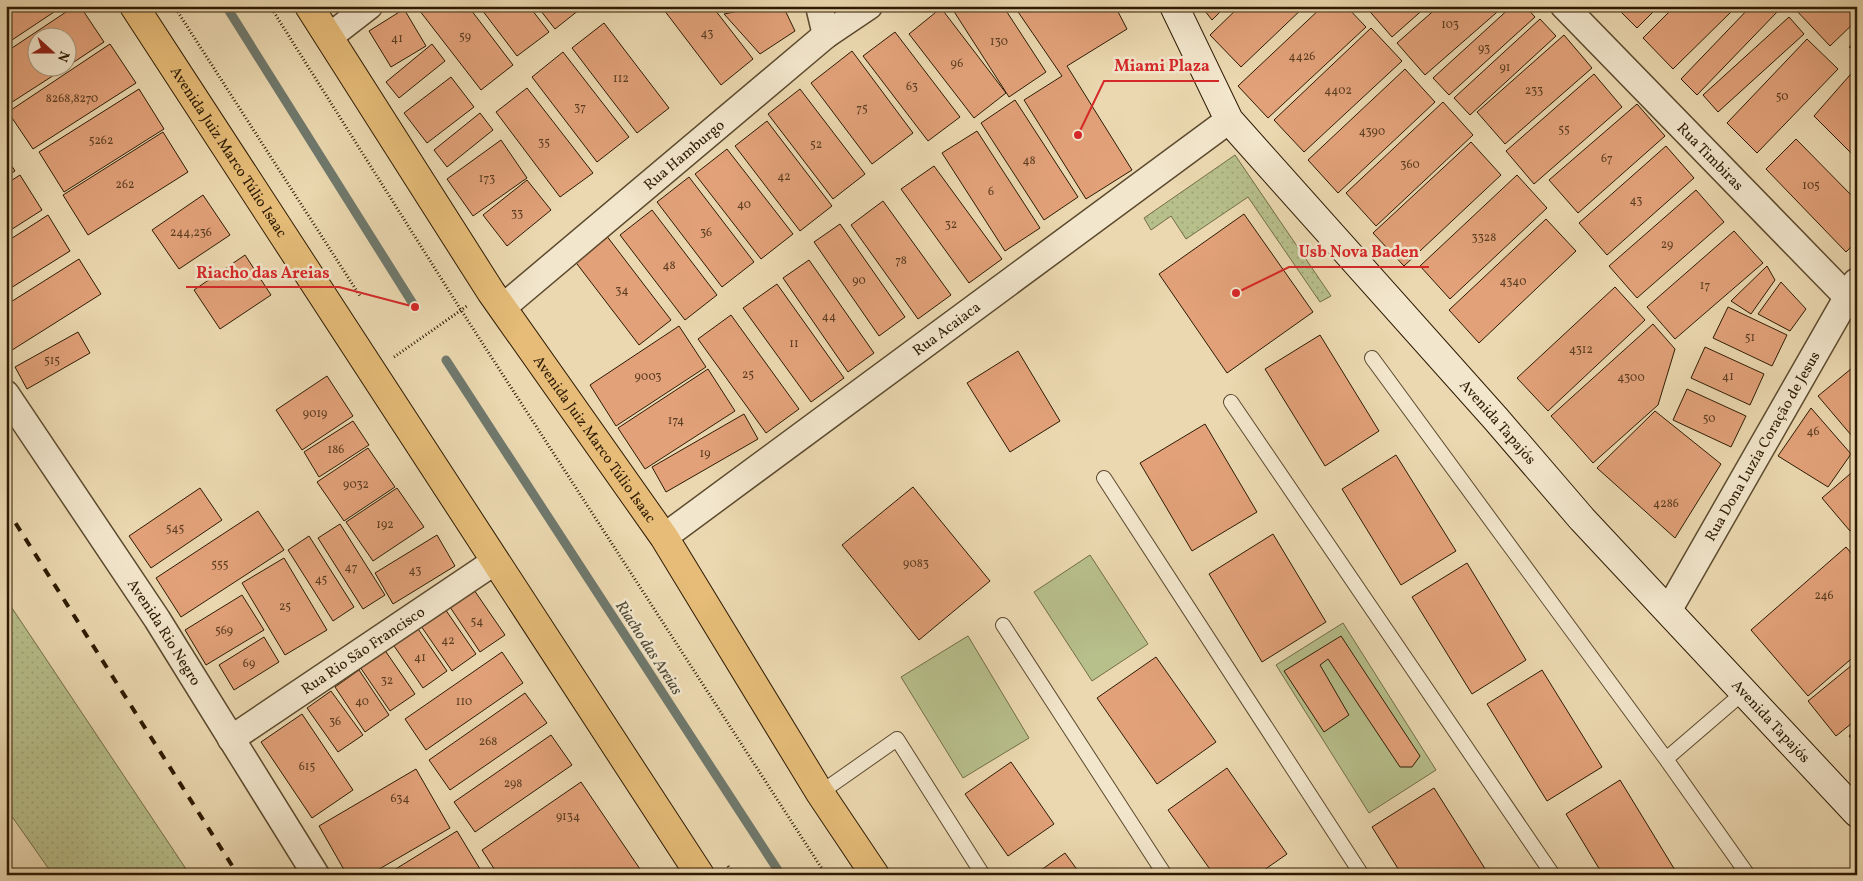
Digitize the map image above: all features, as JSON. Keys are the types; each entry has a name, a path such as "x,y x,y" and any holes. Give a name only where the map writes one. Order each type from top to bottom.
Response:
{"main road":[{"name":"Avenida Juiz Marco Túlio Isaac","path":"134,6 374,373 494,562 700,875"},
{"name":"Avenida Juiz Marco Túlio Isaac","path":"309,6 497,300 664,537 820,793 875,875"},
{"name":"Avenida Tapajós","path":"1174,6 1229,120 1490,412 1582,519 1857,813"}],"street":[{"path":"329,37 370,6"},
{"path":"819,6 826,35"},
{"name":"Rua Hamburgo","path":"497,300 826,35 869,6"},
{"name":"Rua Timbiras","path":"1564,6 1854,295"},
{"name":"Rua Acaiaca","path":"664,537 1229,120"},
{"name":"Rua Dona Luzia Coração de Jesus","path":"1668,611 1854,295"},
{"name":"Avenida Rio Negro","path":"6,394 157,619 316,875"},
{"name":"Rua Rio São Francisco","path":"231,739 494,562"}],"lane":[{"path":"1372,358 1666,759 1748,875"},
{"path":"1230,402 1553,875"},
{"path":"1104,478 1362,875"},
{"path":"1003,625 1165,875"},
{"path":"1666,759 1744,692"},
{"path":"820,793 897,739 983,875"}],"path":[{"path":"270,6 461,310 826,875"},
{"path":"374,373 461,310 497,300"}],"green space":[{"path":"1235,155 1331,296 1320,302 1248,197 1186,239 1171,216 1151,230 1144,218"},
{"path":"1090,555 1148,644 1092,681 1034,592"},
{"path":"6,599 190,875 53,875 6,808"},
{"path":"1343,623 1436,770 1369,813 1276,665"},
{"path":"968,636 1029,738 963,778 901,677"}],"building":[{"path":"6,6 63,6 28,28 6,44"},
{"path":"75,6 80,6 104,42 78,59 78,28 42,28"},
{"path":"416,6 468,6 513,65 481,90"},
{"path":"479,6 529,6 549,32 517,56"},
{"path":"537,6 584,6 555,29"},
{"path":"661,6 712,6 753,59 721,85"},
{"path":"763,6 783,6 795,31 760,54 724,14"},
{"path":"959,6 1003,6 1046,72 1009,97 953,10"},
{"path":"1014,6 1115,6 1127,29 1067,66 1132,170 1086,199 1024,100 1062,76"},
{"path":"1201,6 1226,6 1212,20"},
{"path":"1240,6 1305,6 1241,67 1210,35"},
{"path":"1323,6 1346,6 1366,27 1268,118 1238,86"},
{"path":"1365,6 1427,6 1392,37"},
{"path":"1439,6 1504,6 1425,75 1397,43"},
{"path":"1512,6 1525,6 1535,17 1449,95 1433,78"},
{"path":"1615,6 1659,6 1637,28"},
{"path":"1675,6 1737,6 1673,69 1643,38"},
{"path":"1751,6 1773,6 1778,11 1697,95 1681,79"},
{"path":"1798,6 1857,6 1857,20 1830,46 1795,9"},
{"path":"941,8 1006,93 974,118 909,34"},
{"path":"404,9 426,46 391,67 369,31"},
{"path":"1789,17 1804,34 1718,112 1703,95"},
{"path":"1540,19 1556,36 1470,115 1454,98"},
{"path":"604,23 669,108 637,133 572,48"},
{"path":"1371,28 1402,61 1304,152 1274,120"},
{"path":"895,32 960,117 928,141 863,56"},
{"path":"1564,35 1592,68 1505,144 1477,112"},
{"path":"28,37 28,78 49,78 6,106 6,52"},
{"path":"1807,39 1838,69 1757,153 1727,123"},
{"path":"1857,40 1857,51 1849,47"},
{"path":"110,44 136,83 33,149 8,112 59,78 78,78 78,65"},
{"path":"432,44 445,61 399,98 386,82"},
{"path":"852,51 913,133 872,164 811,83"},
{"path":"563,52 629,137 597,162 532,77"},
{"path":"1857,67 1857,159 1814,116"},
{"path":"1405,69 1435,102 1338,193 1308,160"},
{"path":"1594,74 1622,107 1534,184 1506,151"},
{"path":"451,77 474,107 427,143 404,113"},
{"path":"527,88 593,173 560,197 496,112"},
{"path":"139,89 164,129 64,192 39,152"},
{"path":"800,89 865,174 833,199 768,114"},
{"path":"1015,100 1078,197 1044,220 981,123"},
{"path":"1443,102 1473,135 1376,226 1346,193"},
{"path":"1637,104 1665,136 1578,213 1549,180"},
{"path":"480,113 493,130 447,167 434,150"},
{"path":"767,121 832,206 800,231 735,146"},
{"path":"977,131 1040,228 1005,251 942,153"},
{"path":"163,132 188,172 88,235 63,195"},
{"path":"1796,139 1857,201 1857,241 1846,252 1766,169"},
{"path":"501,140 527,178 473,216 447,179"},
{"path":"1471,142 1501,175 1404,266 1373,233"},
{"path":"1666,146 1694,178 1607,255 1579,223"},
{"path":"727,149 793,234 761,259 695,174"},
{"path":"6,157 15,171 6,177"},
{"path":"934,166 1002,259 969,283 901,189"},
{"path":"20,175 42,210 6,233 6,184"},
{"path":"1517,175 1547,208 1450,299 1420,266"},
{"path":"689,177 754,262 722,287 657,202"},
{"path":"527,180 551,210 507,246 483,215"},
{"path":"1696,190 1724,222 1637,298 1609,266"},
{"path":"203,195 230,235 179,269 152,230"},
{"path":"883,201 951,295 918,319 851,225"},
{"path":"652,210 717,295 685,320 620,235"},
{"path":"1244,214 1313,312 1227,373 1159,274"},
{"path":"48,215 70,251 6,291 6,242"},
{"path":"1546,219 1576,251 1479,343 1449,310"},
{"path":"840,224 905,317 879,336 814,242"},
{"path":"1734,231 1763,263 1675,339 1647,307"},
{"path":"606,235 671,320 639,345 574,260"},
{"path":"245,255 271,295 220,329 194,290"},
{"path":"79,259 101,294 9,352 6,348 6,305"},
{"path":"809,260 874,353 848,372 783,278"},
{"path":"1767,266 1775,280 1751,314 1731,301"},
{"path":"1781,282 1806,309 1790,331 1758,314"},
{"path":"777,284 844,378 811,402 743,308"},
{"path":"1615,287 1645,320 1548,411 1517,378"},
{"path":"1728,307 1787,335 1772,366 1713,338"},
{"path":"731,315 799,409 766,433 698,339"},
{"path":"1653,324 1675,349 1658,405 1593,463 1551,416"},
{"path":"679,326 706,367 616,426 590,385"},
{"path":"78,332 90,353 27,389 15,367"},
{"path":"1320,335 1379,431 1325,466 1265,369"},
{"path":"1705,347 1764,374 1750,405 1691,378"},
{"path":"1018,351 1060,421 1010,452 967,383"},
{"path":"1857,364 1857,442 1818,396"},
{"path":"708,369 735,411 645,469 618,428"},
{"path":"327,376 353,416 302,450 276,410"},
{"path":"1687,389 1746,416 1731,447 1673,420"},
{"path":"1811,408 1851,454 1828,487 1778,456"},
{"path":"1655,411 1721,464 1675,538 1597,468"},
{"path":"744,414 758,439 666,492 652,467"},
{"path":"353,421 369,445 319,477 304,452"},
{"path":"1205,424 1257,512 1192,551 1140,463"},
{"path":"368,448 395,487 344,521 317,482"},
{"path":"1396,455 1456,551 1401,585 1342,489"},
{"path":"1857,468 1857,525 1850,531 1822,498"},
{"path":"913,487 990,581 919,640 842,545"},
{"path":"200,488 222,520 151,568 129,536"},
{"path":"397,488 424,527 373,561 346,522"},
{"path":"258,511 284,550 181,617 156,578"},
{"path":"340,524 385,595 363,609 318,538"},
{"path":"1273,534 1326,622 1262,662 1209,574"},
{"path":"437,535 455,566 393,604 375,573"},
{"path":"309,536 354,607 333,621 288,550"},
{"path":"1846,547 1857,560 1857,654 1808,696 1751,630"},
{"path":"284,558 327,630 285,655 242,583"},
{"path":"1467,563 1526,660 1472,694 1412,597"},
{"path":"474,590 505,635 480,652 450,607"},
{"path":"242,595 264,630 206,665 185,630"},
{"path":"445,609 476,654 452,671 421,626"},
{"path":"416,626 447,671 423,688 392,643"},
{"path":"1341,636 1420,756 1412,767 1400,767 1328,659 1320,665 1349,715 1324,732 1284,671"},
{"path":"264,637 279,662 234,690 219,665"},
{"path":"384,649 415,694 390,711 360,667"},
{"path":"502,652 523,683 426,750 405,719"},
{"path":"1156,657 1216,742 1157,784 1097,698"},
{"path":"1857,661 1857,719 1836,736 1808,701"},
{"path":"359,670 389,715 365,732 335,687"},
{"path":"1542,670 1602,767 1547,801 1487,704"},
{"path":"331,691 363,735 338,752 307,708"},
{"path":"525,693 547,723 450,790 429,760"},
{"path":"302,714 353,790 312,818 261,742"},
{"path":"1857,730 1857,745 1849,736"},
{"path":"551,735 572,765 475,832 454,802"},
{"path":"1011,762 1054,824 1008,856 965,794"},
{"path":"1227,768 1287,854 1257,875 1214,875 1168,810"},
{"path":"416,769 450,828 369,875 347,875 319,826"},
{"path":"1620,780 1678,875 1603,875 1566,814"},
{"path":"581,782 644,875 498,875 482,850"},
{"path":"1434,788 1489,875 1402,875 1372,827"},
{"path":"457,831 480,869 470,875 386,875"},
{"path":"1065,853 1081,875 1034,875"}],"waterway":[{"name":"Riacho das Areias","path":"226,6 415,307"},
{"name":"Riacho das Areias","path":"446,360 781,875"}],"railway":[{"path":"6,508 238,875"}],"place":[{"name":"Miami Plaza","path":"1078,135"},
{"name":"Usb Nova Baden","path":"1236,293"},
{"name":"Riacho das Areias","path":"415,307"}]}
